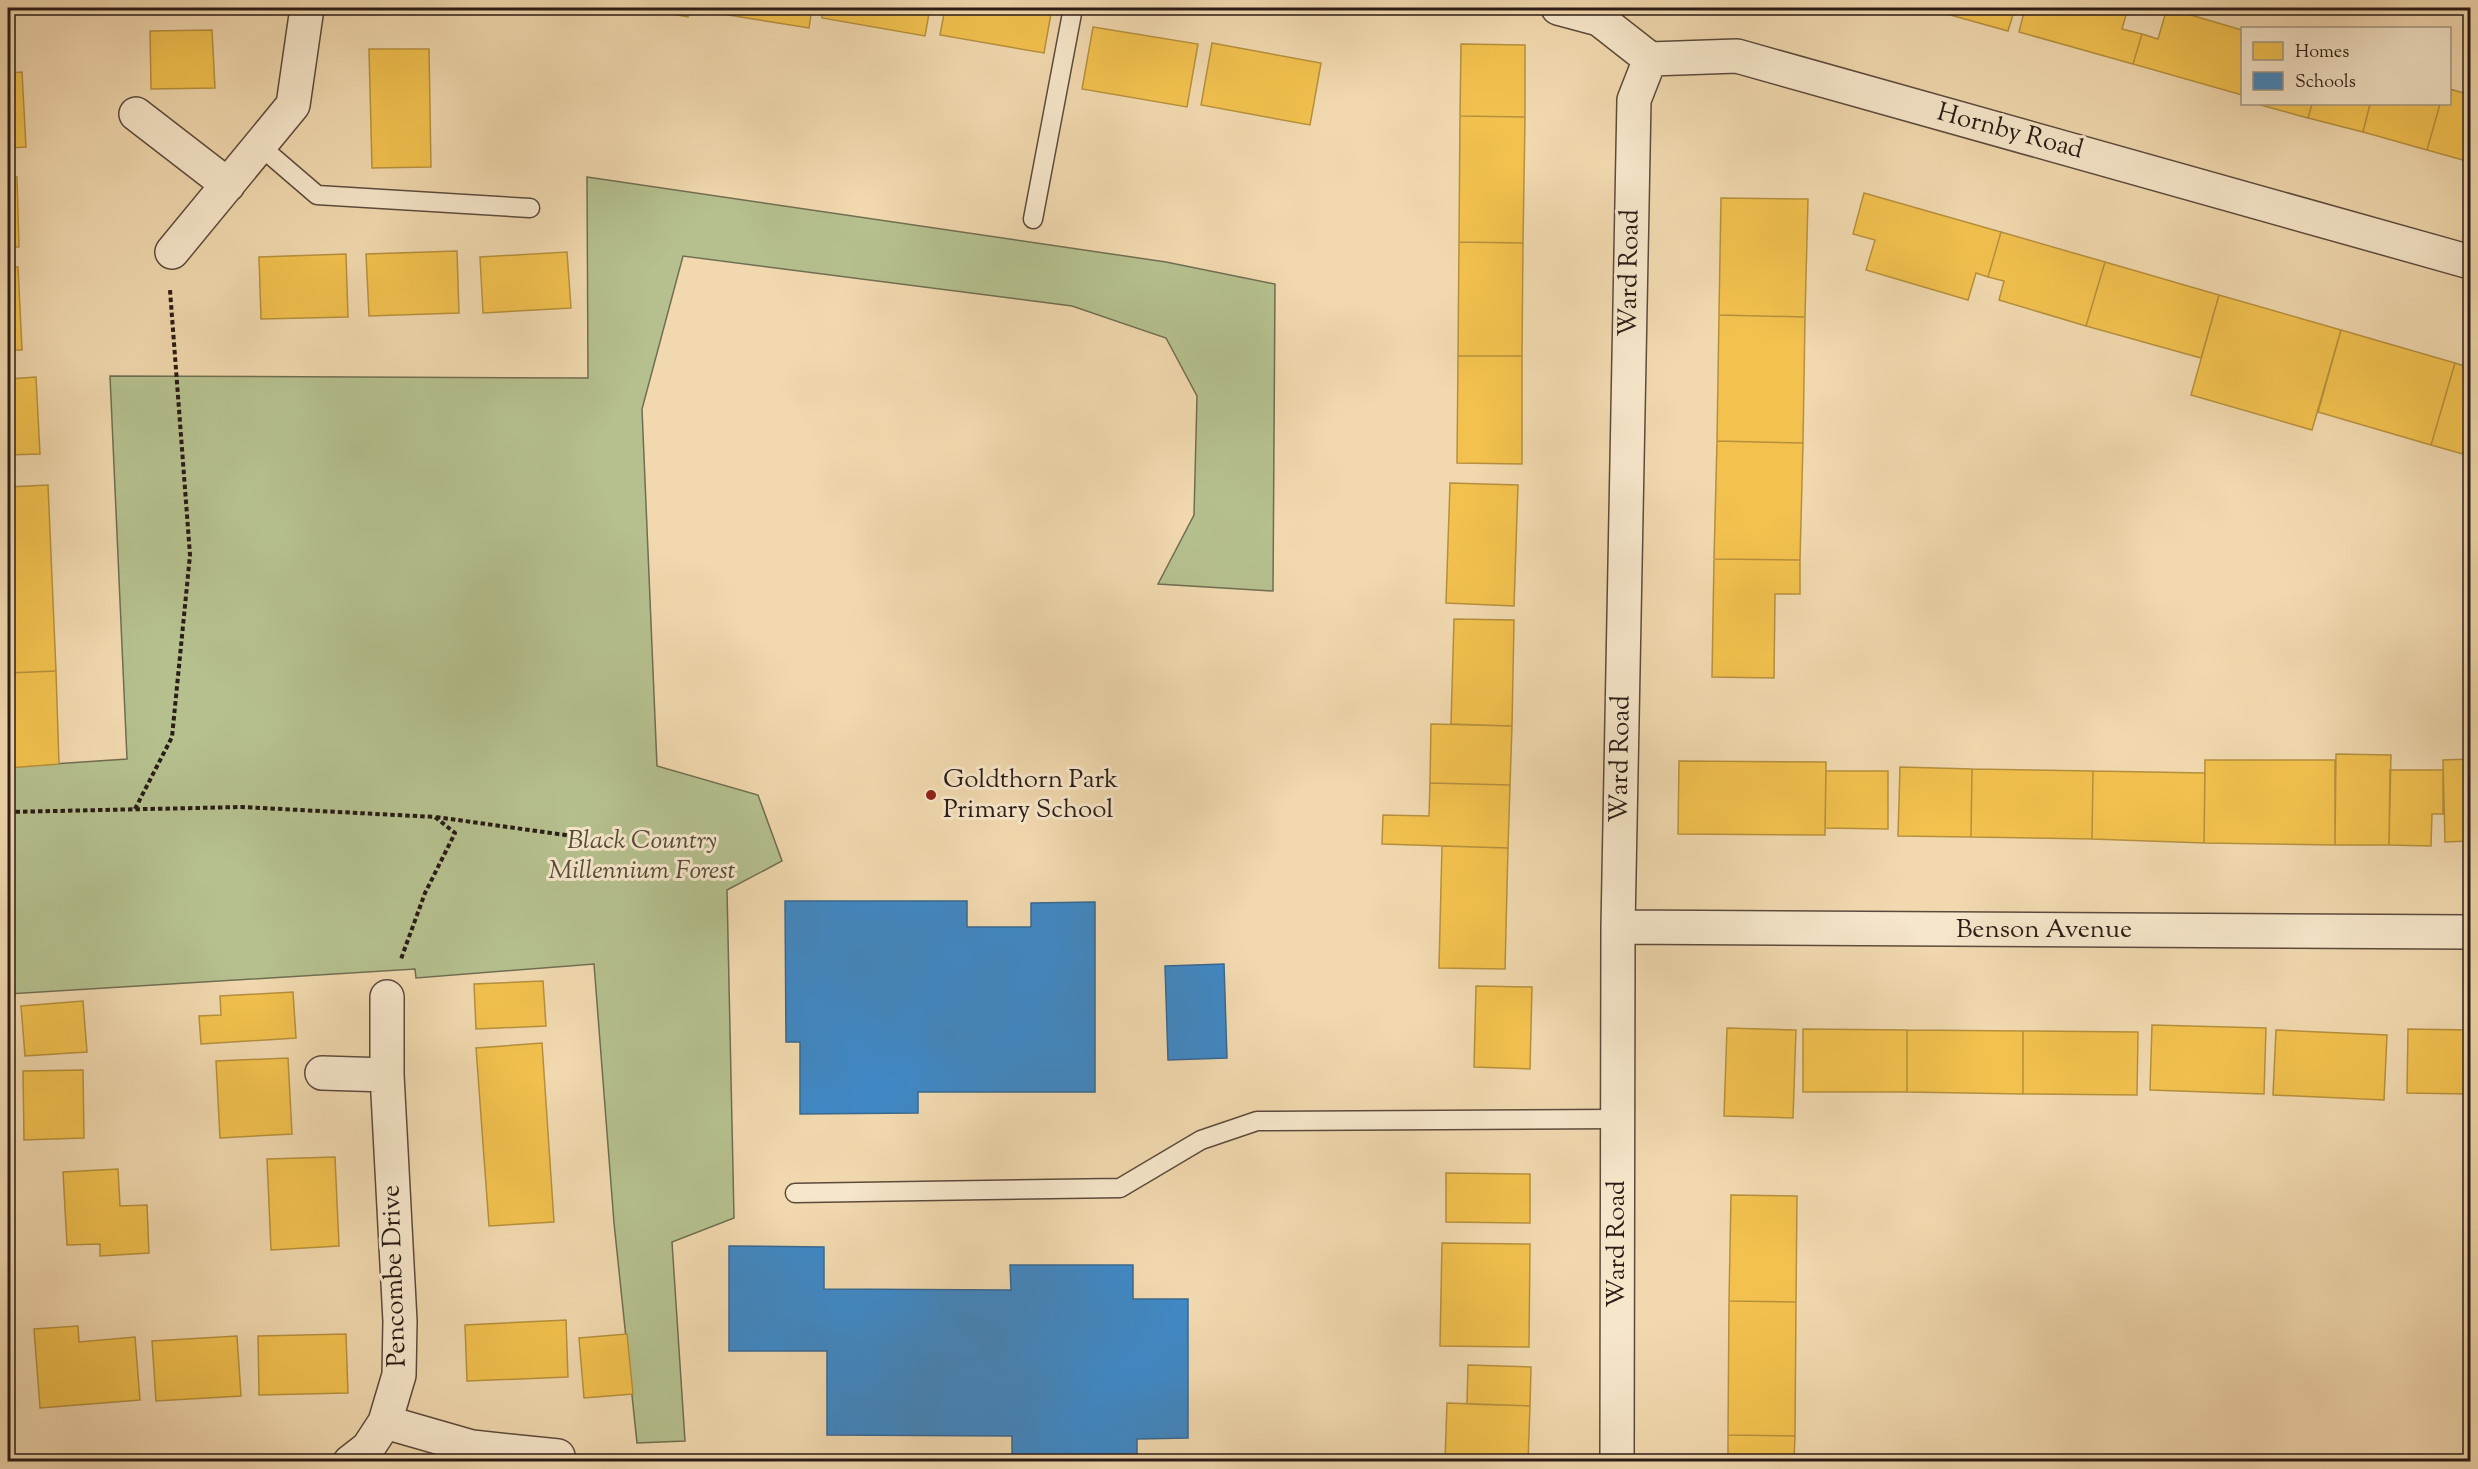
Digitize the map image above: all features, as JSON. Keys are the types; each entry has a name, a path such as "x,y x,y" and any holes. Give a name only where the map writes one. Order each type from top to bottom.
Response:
{"street":[{"path":"172,252 293,105 308,8"},
{"path":"1558,8 1599,19 1650,59"},
{"name":"Hornby Road","path":"1650,59 1737,56 2470,262"},
{"name":"Ward Road","path":"1617,1461 1618,927 1634,100 1650,59"},
{"path":"136,114 228,185"},
{"name":"Benson Avenue","path":"1618,927 2470,932"},
{"name":"Pencombe Drive","path":"350,1461 368,1448 385,1422 399,1375 400,1321 387,1075 387,997"},
{"path":"322,1073 387,1075"},
{"path":"385,1422 471,1447 558,1456"}],"lane":[{"path":"1034,219 1073,8"},
{"path":"260,146 317,195 530,208"},
{"path":"795,1193 1120,1188 1201,1140 1257,1121 1618,1119"}],"path":[{"path":"135,809 172,737 190,555 170,279 172,252"},
{"path":"8,812 242,807 435,817 594,839"},
{"path":"387,997 425,893 455,833 435,817"}],"green space":[{"name":"Black Country Millennium Forest","path":"587,177 1166,262 1275,284 1273,591 1158,584 1194,515 1197,396 1166,338 1072,306 683,256 642,409 657,766 758,795 782,861 727,890 734,1218 672,1242 685,1441 637,1443 614,1223 594,964 416,978 415,969 8,994 8,767 127,759 110,376 588,378"}],"building: Homes":[{"path":"637,8 690,8 688,17"},
{"path":"704,8 812,8 809,28 704,11"},
{"path":"823,8 930,8 925,36 822,18"},
{"path":"945,8 1052,8 1044,53 940,35"},
{"path":"1925,8 2015,8 2008,31"},
{"path":"2025,8 2128,8 2122,29 2142,34 2133,64 2019,32"},
{"path":"2167,8 2241,30 2241,95 2133,64 2142,34 2158,39"},
{"path":"1093,27 1198,44 1187,107 1082,89"},
{"path":"212,30 215,88 151,89 150,31"},
{"path":"1212,43 1321,63 1310,125 1201,105"},
{"path":"1461,44 1525,45 1525,117 1460,116"},
{"path":"369,49 429,49 431,167 372,168"},
{"path":"22,72 26,147 8,148 8,73"},
{"path":"2451,89 2470,95 2470,162 2427,150 2440,105 2451,105"},
{"path":"2261,105 2312,105 2308,118"},
{"path":"2312,105 2370,105 2363,132 2308,118"},
{"path":"2370,105 2440,105 2427,150 2363,132"},
{"path":"1460,116 1525,117 1523,243 1459,242"},
{"path":"8,177 17,177 19,247 8,247"},
{"path":"1864,193 2001,232 1988,277 1976,273 1968,300 1866,270 1875,240 1853,234"},
{"path":"1721,198 1808,199 1805,317 1719,315"},
{"path":"2001,232 2105,262 2086,326 1999,300 2004,281 1988,277"},
{"path":"1459,242 1523,243 1522,356 1458,356"},
{"path":"457,251 459,313 369,316 366,254"},
{"path":"567,252 571,308 483,313 480,257"},
{"path":"346,254 348,317 261,319 259,257"},
{"path":"2105,262 2219,295 2201,358 2086,326"},
{"path":"8,267 18,267 22,350 8,350"},
{"path":"2219,295 2341,330 2312,430 2191,395"},
{"path":"1719,315 1805,317 1803,443 1717,441"},
{"path":"2341,330 2455,363 2431,445 2318,412"},
{"path":"1458,356 1522,356 1522,464 1457,463"},
{"path":"2455,363 2470,368 2470,456 2431,445"},
{"path":"36,377 40,454 8,455 8,379"},
{"path":"1717,441 1803,443 1800,560 1714,559"},
{"path":"1450,483 1518,485 1514,606 1446,603"},
{"path":"48,485 56,671 8,673 8,487"},
{"path":"1714,559 1800,560 1800,594 1775,594 1774,678 1712,677"},
{"path":"1454,619 1514,620 1512,726 1451,724"},
{"path":"56,671 59,764 8,768 8,673"},
{"path":"1431,724 1512,726 1510,785 1430,783"},
{"path":"2336,754 2391,755 2389,845 2335,845"},
{"path":"2470,759 2470,841 2445,842 2443,760"},
{"path":"2205,760 2335,760 2335,845 2204,843"},
{"path":"1679,761 1826,762 1825,835 1678,834"},
{"path":"1900,767 1972,769 1971,837 1898,836"},
{"path":"1972,769 2093,771 2092,839 1971,837"},
{"path":"2390,770 2443,770 2443,814 2432,814 2431,846 2389,845"},
{"path":"1826,771 1888,771 1888,829 1825,828"},
{"path":"2093,771 2205,773 2204,843 2092,839"},
{"path":"1430,783 1510,785 1508,848 1382,844 1383,815 1429,816"},
{"path":"1442,846 1508,848 1505,969 1439,968"},
{"path":"543,981 546,1026 476,1029 474,984"},
{"path":"1476,986 1532,987 1530,1069 1474,1067"},
{"path":"293,992 296,1038 201,1044 199,1016 221,1015 220,996"},
{"path":"83,1001 87,1052 25,1056 21,1006"},
{"path":"2152,1025 2266,1028 2264,1094 2150,1090"},
{"path":"1727,1028 1796,1030 1793,1118 1724,1116"},
{"path":"1803,1029 1907,1030 1907,1092 1803,1092"},
{"path":"2408,1029 2470,1030 2470,1094 2407,1093"},
{"path":"1907,1030 2023,1031 2023,1094 1907,1092"},
{"path":"2276,1030 2387,1035 2384,1100 2273,1095"},
{"path":"2023,1031 2138,1032 2137,1095 2023,1094"},
{"path":"542,1043 554,1222 489,1226 476,1048"},
{"path":"288,1058 292,1134 220,1138 216,1061"},
{"path":"83,1070 84,1138 24,1140 23,1071"},
{"path":"335,1157 339,1246 271,1250 267,1159"},
{"path":"118,1169 120,1206 147,1205 149,1253 100,1256 100,1244 67,1245 63,1172"},
{"path":"1446,1173 1530,1174 1530,1223 1446,1222"},
{"path":"1731,1195 1797,1196 1796,1302 1729,1301"},
{"path":"1442,1243 1530,1244 1529,1347 1440,1346"},
{"path":"1729,1301 1796,1302 1795,1436 1728,1435"},
{"path":"566,1320 568,1377 467,1381 465,1325"},
{"path":"78,1326 79,1342 135,1337 140,1400 40,1408 34,1329"},
{"path":"346,1334 348,1393 259,1395 258,1336"},
{"path":"627,1334 633,1394 584,1398 579,1338"},
{"path":"237,1336 241,1396 156,1401 152,1341"},
{"path":"1468,1365 1531,1367 1530,1406 1467,1404"},
{"path":"1447,1403 1530,1406 1528,1462 1445,1462"},
{"path":"1728,1435 1795,1436 1794,1462 1728,1462"}],"building: Schools":[{"path":"785,901 967,901 967,927 1031,927 1031,903 1095,902 1095,1092 918,1092 918,1113 800,1114 800,1042 786,1042"},
{"path":"1224,964 1227,1058 1168,1060 1165,966"},
{"path":"729,1246 824,1247 824,1289 1011,1290 1010,1265 1133,1265 1133,1299 1188,1299 1188,1438 1137,1439 1137,1462 1012,1462 1012,1436 827,1435 827,1351 729,1351"}],"place":[{"name":"Goldthorn Park Primary School","path":"931,795"}]}
